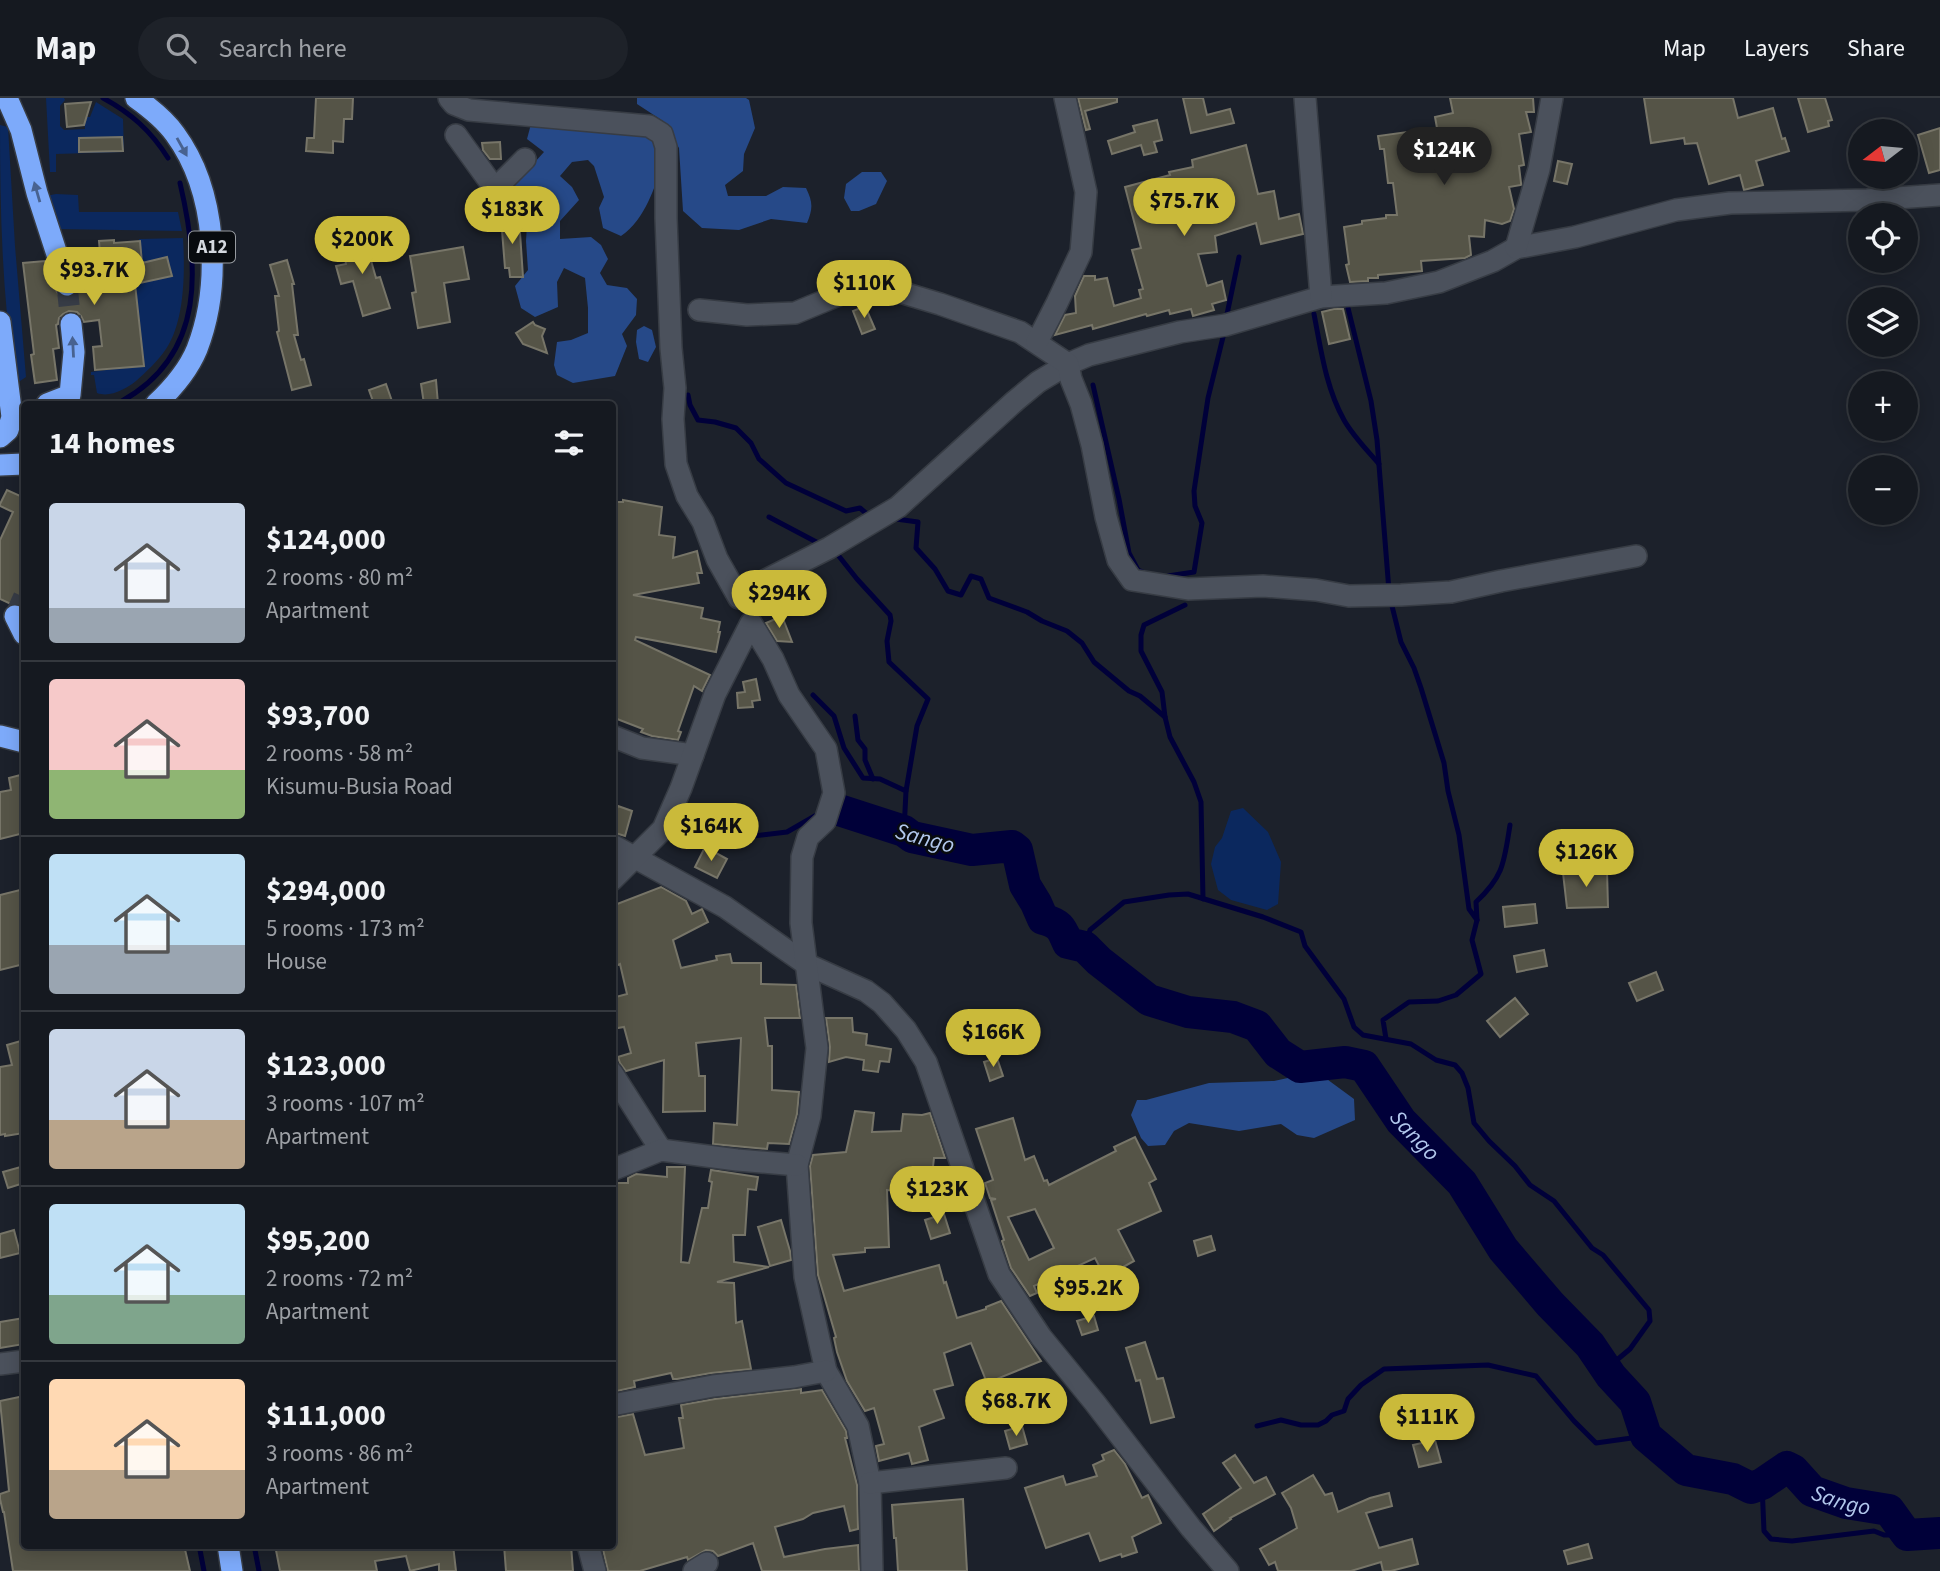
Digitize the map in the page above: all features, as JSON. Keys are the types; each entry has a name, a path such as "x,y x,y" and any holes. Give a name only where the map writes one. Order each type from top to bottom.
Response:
{"highway":[{"name":"A12","path":"136,98 175,134 195,170 207,209 211,239 213,268 208,316 196,351 179,381 159,401"},
{"path":"10,104 21,130 37,193 66,285"},
{"path":"0,322 18,415 0,438"},
{"path":"69,400 74,352 71,324"},
{"path":"176,401 179,381"},
{"path":"0,465 21,464"},
{"path":"0,736 21,741"},
{"path":"229,1549 232,1571"}],"street":[{"path":"449,98 454,104 469,110 649,127 662,134 666,147 666,218 676,464 687,496 703,522 717,559 774,659 789,695 826,749 834,793 825,821 808,837 802,858 801,923 817,1048 810,1116 797,1165 805,1277 826,1371 858,1426 870,1483 872,1571"},
{"path":"1037,342 1081,252 1086,192 1065,98"},
{"path":"1305,98 1321,297"},
{"path":"1516,248 1539,169 1552,98"},
{"path":"456,135 500,194 525,159"},
{"path":"739,598 752,587 828,548 898,507 1038,382 1089,355 1180,332 1226,325 1321,297 1386,293 1438,282 1493,261 1516,248 1575,237 1676,210 1730,203 1867,200 1940,195"},
{"path":"699,310 747,315 795,313 858,288 890,289 1008,328 1037,342 1068,364 1092,445 1105,517 1118,560 1132,580 1188,589 1263,586 1317,590 1349,596 1451,593 1514,578 1636,556"},
{"path":"616,876 663,829 681,789 715,694 751,622"},
{"path":"616,738 642,748 693,755"},
{"path":"616,847 725,906 806,964 866,991 882,1003 906,1030 926,1062 999,1274 1041,1337 1228,1571"},
{"path":"616,1079 662,1150"},
{"path":"616,1168 662,1150 797,1165"},
{"path":"0,1364 21,1361"},
{"path":"616,1404 713,1386 826,1371"},
{"path":"870,1483 1006,1468"},
{"path":"589,1549 595,1571"}],"shaded area":[{"path":"46,98 64,98 60,106 60,126 64,130 85,129 84,117 90,117 96,102 123,119 124,152 56,154 56,172 50,172"},
{"path":"637,98 749,100 755,128 744,154 743,171 725,185 728,196 766,196 783,187 806,188 811,206 807,223 771,219 739,230 702,228 683,211 679,148 663,121 637,104"},
{"path":"531,124 644,134 660,143 665,159 653,191 637,221 621,236 603,228 599,208 604,197 594,166 588,160 572,162 560,176 572,187 579,200 560,221 560,239 591,237 601,245 608,259 600,273 607,285 627,288 637,299 636,315 622,334 627,346 615,376 573,383 557,375 554,365 557,342 588,333 585,278 564,268 557,282 558,307 535,317 521,308 515,286 528,270 527,224 534,218 535,210 518,212 509,200 515,184 544,152 527,139"},
{"path":"0,125 8,127 26,377 20,381 15,380 5,285"},
{"path":"862,172 881,172 887,181 876,204 859,211 851,211 844,198 846,184"},
{"path":"78,195 79,212 178,212 182,231 56,229 46,196"},
{"path":"183,238 184,280 180,310 166,349 148,370 128,387 112,394 97,393 91,372 143,365 133,267 140,251 139,239"},
{"path":"644,326 652,330 656,347 648,362 639,359 636,342 637,330"},
{"path":"1243,808 1268,832 1281,862 1278,904 1267,910 1231,900 1218,890 1211,864 1215,847 1222,838 1231,811"},
{"path":"1306,1074 1324,1077 1354,1099 1355,1120 1314,1138 1297,1135 1281,1124 1239,1131 1189,1123 1174,1131 1165,1145 1148,1146 1141,1138 1131,1115 1137,1100 1209,1083 1274,1081"}],"building":[{"path":"316,98 353,98 352,119 344,119 343,142 333,141 333,153 306,151 307,138 314,138"},
{"path":"1078,98 1117,98 1117,102 1085,111 1090,129 1086,130"},
{"path":"1183,98 1203,98 1207,115 1230,109 1234,123 1191,133"},
{"path":"1450,98 1533,98 1534,112 1526,112 1531,132 1519,134 1524,165 1519,166 1521,185 1509,187 1514,209 1510,221 1502,224 1485,220 1484,237 1469,236 1471,255 1465,258 1421,261 1422,271 1378,275 1378,278 1368,278 1368,281 1350,282 1346,265 1349,264 1344,227 1386,218 1386,215 1397,215 1393,183 1388,183 1384,149 1380,149 1378,136 1437,128 1435,117 1453,113"},
{"path":"1644,98 1733,98 1738,118 1773,108 1782,139 1785,138 1789,151 1756,161 1763,185 1744,190 1740,175 1709,184 1697,143 1685,144 1684,138 1651,143"},
{"path":"1798,98 1825,98 1832,120 1828,121 1829,126 1808,132"},
{"path":"91,102 84,125 67,127 65,104"},
{"path":"1157,120 1162,140 1154,142 1157,152 1144,155 1141,145 1112,154 1108,141 1135,132 1133,126"},
{"path":"1940,128 1940,170 1929,173 1918,135"},
{"path":"122,137 123,151 79,152 79,138"},
{"path":"500,142 501,159 490,159 483,150 482,143"},
{"path":"1246,145 1258,194 1274,191 1279,219 1299,214 1303,234 1261,244 1256,223 1215,236 1217,252 1198,254 1207,286 1222,281 1226,300 1212,304 1214,310 1193,316 1191,309 1170,314 1169,310 1093,329 1092,325 1055,335 1065,315 1076,313 1075,296 1084,276 1095,276 1095,280 1107,278 1114,306 1141,298 1139,290 1143,289 1132,250 1141,248 1125,187 1193,167 1192,160"},
{"path":"1558,161 1572,164 1567,184 1554,181"},
{"path":"501,218 519,218 523,277 510,277 509,268 505,268"},
{"path":"356,228 362,260 370,257 390,308 363,316 353,281 341,284 336,266 346,264 341,231"},
{"path":"114,240 114,243 140,241 142,263 167,257 172,276 135,284 144,366 95,370 93,347 102,346 99,320 84,322 77,312 69,311 59,318 56,325 59,348 53,349 57,380 35,383 23,263 45,261 52,287 59,295 70,298 77,293 80,284 89,283 87,256 100,254 99,241"},
{"path":"463,247 469,279 444,283 450,322 418,328 410,256"},
{"path":"287,260 294,284 298,335 294,335 311,385 292,390 277,332 275,296 279,296 270,265"},
{"path":"865,306 875,329 862,334 853,311"},
{"path":"1343,309 1350,339 1329,344 1322,312"},
{"path":"533,322 545,329 542,336 547,353 523,344 516,333"},
{"path":"436,380 438,401 424,401 421,384"},
{"path":"386,384 392,401 373,401 369,390"},
{"path":"7,490 20,496 21,494 21,605 0,599 0,540 13,512 0,504"},
{"path":"616,502 662,507 659,535 675,537 673,558 697,551 702,573 697,573 699,583 633,595 703,608 701,618 720,622 716,652 636,637 635,640 710,675 702,691 694,686 678,731 681,732 678,740 652,736 641,732 643,729 616,719"},
{"path":"782,616 792,642 777,641 766,623"},
{"path":"756,679 760,700 752,701 753,707 738,708 737,693 745,692 743,682"},
{"path":"21,775 21,834 0,839 0,792 11,790 9,778"},
{"path":"618,806 632,811 625,836 616,833"},
{"path":"705,847 727,859 717,878 695,867"},
{"path":"1607,870 1608,907 1567,908 1563,873"},
{"path":"661,887 686,901 692,914 702,909 708,922 673,940 681,968 717,960 716,956 730,954 732,963 761,963 761,984 796,985 800,1018 765,1018 768,1046 772,1046 772,1090 799,1092 797,1114 789,1144 768,1143 767,1149 713,1144 714,1123 737,1125 741,1038 696,1043 699,1076 705,1076 705,1111 663,1112 664,1060 626,1071 620,1063 618,1057 631,1053 624,1027 616,1028 616,997 627,994 620,964 616,966 616,904"},
{"path":"21,890 21,965 0,970 0,895"},
{"path":"1535,904 1537,923 1505,927 1503,907"},
{"path":"1544,950 1547,966 1517,972 1514,956"},
{"path":"1656,972 1663,990 1637,1001 1629,983"},
{"path":"1515,998 1528,1014 1500,1037 1487,1021"},
{"path":"826,1018 852,1018 853,1032 867,1034 866,1045 891,1049 889,1062 880,1061 878,1072 863,1070 864,1060 846,1057 829,1062"},
{"path":"21,1041 21,1133 5,1136 0,1135 0,1067 12,1065 7,1045"},
{"path":"997,1058 1003,1076 990,1081 984,1062"},
{"path":"855,1111 874,1113 872,1132 901,1131 903,1114 930,1113 945,1158 934,1158 930,1193 887,1190 889,1247 865,1248 865,1252 833,1255 844,1291 939,1265 957,1318 1001,1301 1041,1361 987,1383 971,1343 944,1353 953,1385 934,1390 944,1418 919,1427 928,1460 912,1464 909,1453 879,1461 876,1446 884,1444 874,1408 865,1411 847,1381 818,1275 810,1166 813,1155 846,1152"},
{"path":"1013,1118 1025,1160 1034,1156 1044,1181 1047,1180 1049,1185 1116,1151 1114,1147 1135,1137 1156,1179 1149,1183 1161,1211 1118,1230 1134,1261 1123,1267 1131,1294 1106,1301 1101,1287 1109,1285 1095,1258 1034,1286 1037,1293 1030,1296 1011,1268 1002,1241 1004,1240 991,1200 996,1199 990,1198 985,1183 993,1180 976,1129","holes":["1035,1209 1054,1248 1029,1260 1008,1217"]},
{"path":"21,1167 21,1184 8,1188 3,1172"},
{"path":"667,1167 685,1167 681,1262 689,1263 702,1208 708,1208 711,1170 758,1177 756,1190 748,1189 745,1235 733,1235 734,1262 769,1267 717,1282 734,1283 736,1323 742,1321 751,1369 677,1379 673,1379 671,1373 634,1381 635,1387 616,1391 616,1183 628,1183 628,1178 636,1174 667,1177"},
{"path":"944,1214 950,1233 931,1239 925,1220"},
{"path":"781,1220 791,1260 770,1266 758,1227"},
{"path":"14,1230 20,1253 0,1258 0,1234"},
{"path":"1211,1236 1215,1250 1198,1256 1194,1241"},
{"path":"1094,1316 1098,1330 1082,1335 1077,1321"},
{"path":"21,1318 21,1344 0,1348 0,1322"},
{"path":"1145,1342 1157,1379 1163,1378 1174,1417 1151,1423 1140,1380 1136,1381 1126,1348"},
{"path":"801,1389 801,1393 822,1390 846,1431 845,1438 857,1485 858,1529 850,1531 844,1506 813,1513 803,1519 775,1527 784,1557 858,1545 859,1571 762,1571 753,1543 718,1556 713,1551 706,1550 688,1560 687,1557 640,1571 608,1571 603,1549 616,1549 616,1417 633,1414 645,1455 684,1448 679,1418 683,1418 681,1405"},
{"path":"21,1397 21,1549 185,1549 190,1571 13,1571 0,1499 0,1494 9,1491 0,1401"},
{"path":"1022,1426 1027,1444 1010,1449 1005,1431"},
{"path":"1435,1440 1441,1462 1419,1467 1413,1445"},
{"path":"1114,1450 1125,1464 1142,1498 1148,1495 1161,1523 1132,1537 1137,1552 1122,1557 1121,1554 1100,1561 1089,1533 1046,1548 1025,1488 1063,1476 1066,1485 1097,1476 1093,1465 1104,1460 1102,1455"},
{"path":"1235,1455 1254,1483 1266,1477 1275,1494 1230,1518 1214,1531 1203,1514 1241,1488 1223,1463"},
{"path":"1313,1475 1325,1495 1332,1493 1338,1512 1389,1493 1392,1506 1366,1513 1379,1548 1412,1539 1418,1564 1391,1571 1383,1571 1381,1562 1351,1571 1278,1571 1275,1562 1269,1565 1260,1549 1297,1528 1291,1508 1282,1493"},
{"path":"963,1499 967,1571 898,1571 892,1505"},
{"path":"1588,1544 1592,1558 1568,1564 1564,1551"},
{"path":"276,1549 453,1549 456,1571 439,1571 439,1564 410,1571 406,1556 375,1561 377,1571 280,1571"},
{"path":"504,1549 571,1549 573,1571 506,1571"}],"waterway":[{"path":"103,98 140,123 168,158"},
{"path":"122,401 150,381 170,358 183,333 190,305 192,275 191,245 180,183"},
{"path":"1226,319 1239,257"},
{"path":"1348,308 1371,401 1377,440 1389,591"},
{"path":"1314,314 1325,368 1338,408 1352,432 1379,464"},
{"path":"1168,576 1194,572 1202,523 1195,506 1194,491 1208,398 1225,329"},
{"path":"1093,385 1129,553 1138,570 1145,573"},
{"path":"688,395 698,420 736,428 751,443 759,459 786,483 846,511 860,508 867,514"},
{"path":"769,517 822,545"},
{"path":"896,519 918,522 916,548 935,569 948,591 961,595 971,576 981,579 989,598 1067,631 1082,643 1094,662 1165,717"},
{"path":"833,552 890,615 887,641 889,662 928,699 917,726 906,791"},
{"path":"1185,605 1144,625 1141,651 1162,692 1170,737 1194,782 1201,802 1203,899"},
{"path":"1392,606 1401,642 1414,668 1444,763 1459,835 1469,909 1477,920"},
{"path":"813,695 834,716 844,748 863,778 880,779 906,791 904,831"},
{"path":"855,716 858,740 865,749 865,760 873,779"},
{"name":"Sango","path":"839,810 904,831 912,837 972,850 1012,846 1017,850 1025,885 1043,919 1059,927 1068,943 1085,947 1149,1000 1188,1012 1233,1017 1257,1026 1278,1053 1300,1067 1345,1062 1364,1066 1401,1121 1462,1183 1503,1249 1550,1304 1590,1345 1611,1376 1635,1402 1646,1436 1686,1470 1733,1479 1751,1488 1787,1467 1812,1491 1846,1503 1889,1510 1907,1535 1940,1533"},
{"name":"Sango","path":"677,821 736,838 787,832 820,813"},
{"path":"1386,1039 1383,1020 1409,1002 1438,1001 1456,995 1481,974 1472,940 1477,920 1476,902 1492,884 1501,868 1510,825"},
{"path":"1085,947 1090,930 1124,902 1169,895 1188,894 1263,917 1301,932 1305,946 1344,999 1354,1027 1363,1035 1411,1044 1436,1060 1455,1065 1462,1073 1468,1088 1474,1123 1530,1185 1554,1201 1592,1248 1603,1255 1649,1310 1650,1321 1630,1349 1606,1369"},
{"path":"1257,1426 1281,1420 1301,1425 1318,1425 1332,1415 1344,1411 1348,1399 1361,1385 1384,1369 1488,1365 1536,1376 1596,1443 1646,1436"},
{"path":"1762,1484 1764,1531 1771,1539 1792,1541 1874,1531 1884,1535 1907,1535"},
{"path":"200,1549 204,1571"},
{"path":"255,1549 259,1571"}],"tunnel":[{"path":"67,285 71,324"},
{"path":"15,616 21,603"}]}
